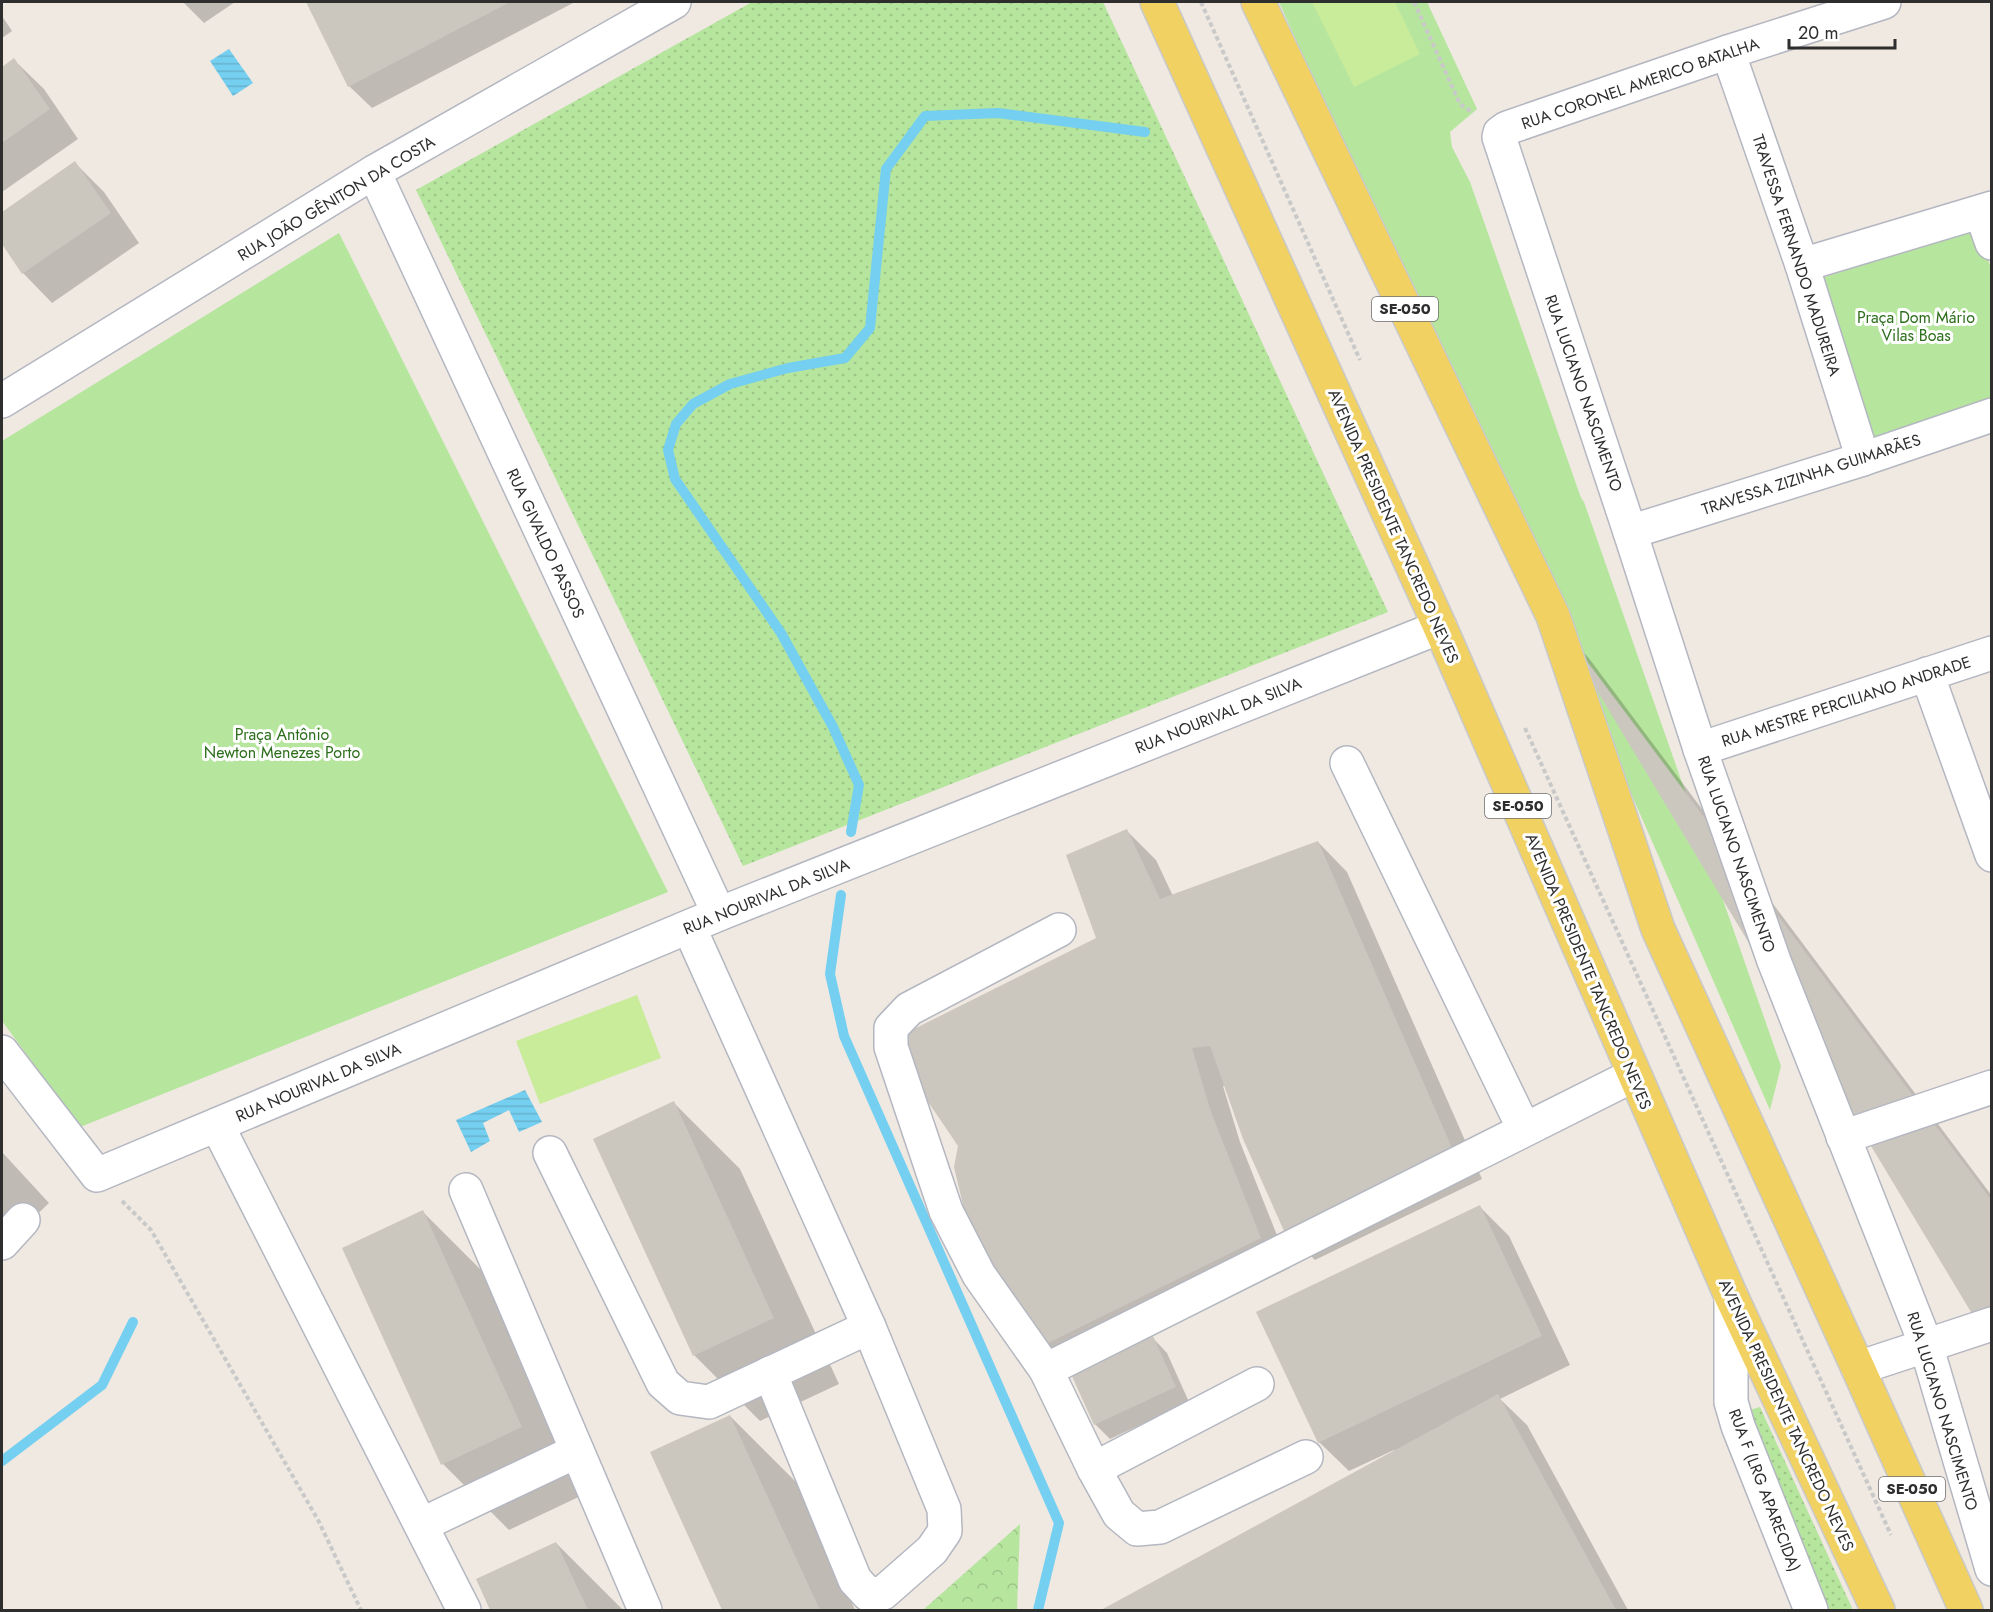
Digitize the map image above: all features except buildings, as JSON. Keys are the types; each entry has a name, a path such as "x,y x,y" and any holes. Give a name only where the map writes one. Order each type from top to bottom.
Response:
{"main road":[{"name":"AVENIDA PRESIDENTE TANCREDO NEVES","path":"1157,2 1440,627 1731,1296 1878,1611"},
{"name":"SE-050","path":"1258,2 1552,616 1658,929 1966,1611"}],"street":[{"name":"RUA JOÃO GÊNITON DA COSTA","path":"2,401 374,172 674,2"},
{"name":"RUA CORONEL AMERICO BATALHA","path":"1500,133 1507,128 1728,52 1884,2"},
{"name":"TRAVESSA FERNANDO MADUREIRA","path":"1728,52 1802,265 1863,459"},
{"name":"RUA LUCIANO NASCIMENTO","path":"1500,133 1499,142 1700,749 1774,961 1926,1345 1992,1569"},
{"name":"RUA GIVALDO PASSOS","path":"374,172 719,914"},
{"path":"1802,265 1986,210 1992,243"},
{"name":"TRAVESSA ZIZINHA GUIMARÃES","path":"1630,532 1863,459 1992,415"},
{"name":"RUA NOURIVAL DA SILVA","path":"97,1175 719,914 1440,627"},
{"name":"RUA MESTRE PERCILIANO ANDRADE","path":"1700,749 1992,653"},
{"path":"1927,674 1992,855"},
{"path":"1347,763 1524,1130"},
{"path":"689,927 869,1327 944,1509 945,1531 932,1550 883,1593 868,1594 855,1580 770,1373"},
{"path":"1059,930 909,1009 891,1028 891,1047 946,1211 979,1275 1046,1370 1094,1469 1119,1514 1137,1529 1160,1527 1306,1457"},
{"path":"2,1052 97,1175"},
{"path":"1046,1370 1634,1075"},
{"path":"1843,1137 1992,1087"},
{"path":"217,1125 464,1611"},
{"path":"550,1153 663,1383 680,1398 709,1402 869,1327"},
{"path":"466,1190 645,1611"},
{"name":"RUA F (LRG APARECIDA)","path":"1731,1296 1731,1402 1738,1426 1811,1611"},
{"path":"1858,1368 1992,1324"},
{"path":"1094,1469 1257,1384"},
{"path":"421,1525 578,1451"}],"path":[{"path":"1201,2 1363,365"},
{"path":"1414,2 1460,104 1500,133"},
{"path":"1522,722 1896,1545"},
{"path":"97,1175 151,1230 318,1520 361,1611"}],"green space":[{"path":"752,2 1103,2 1388,612 743,866 416,190"},
{"path":"1279,2 1427,2 1477,109 1450,132 1452,147 1470,182 1781,1066 1770,1110 1522,545"},
{"path":"1312,2 1395,2 1420,54 1354,87"},
{"name":"Praça Dom Mário Vilas Boas","path":"1978,227 1991,269 1991,411 1877,449 1822,278"},
{"name":"Praça Antônio Newton Menezes Porto","path":"339,233 668,892 80,1127 2,1021 2,441"},
{"path":"637,995 661,1058 540,1104 516,1041"},
{"path":"1760,1407 1853,1610 1828,1610 1740,1413"},
{"path":"1020,1524 1017,1610 923,1610"}],"water":[{"path":"229,49 253,83 233,96 210,61"},
{"path":"525,1090 542,1122 519,1132 509,1110 483,1123 490,1141 471,1152 456,1120"}],"waterway":[{"path":"851,832 859,785 833,727 781,633 675,479 668,450 676,424 693,404 730,384 788,368 845,358 870,328 886,169 925,116 998,113 1145,132"},
{"path":"841,895 830,974 844,1036 1059,1523 1038,1610"},
{"path":"2,1461 102,1385 133,1322"}]}
